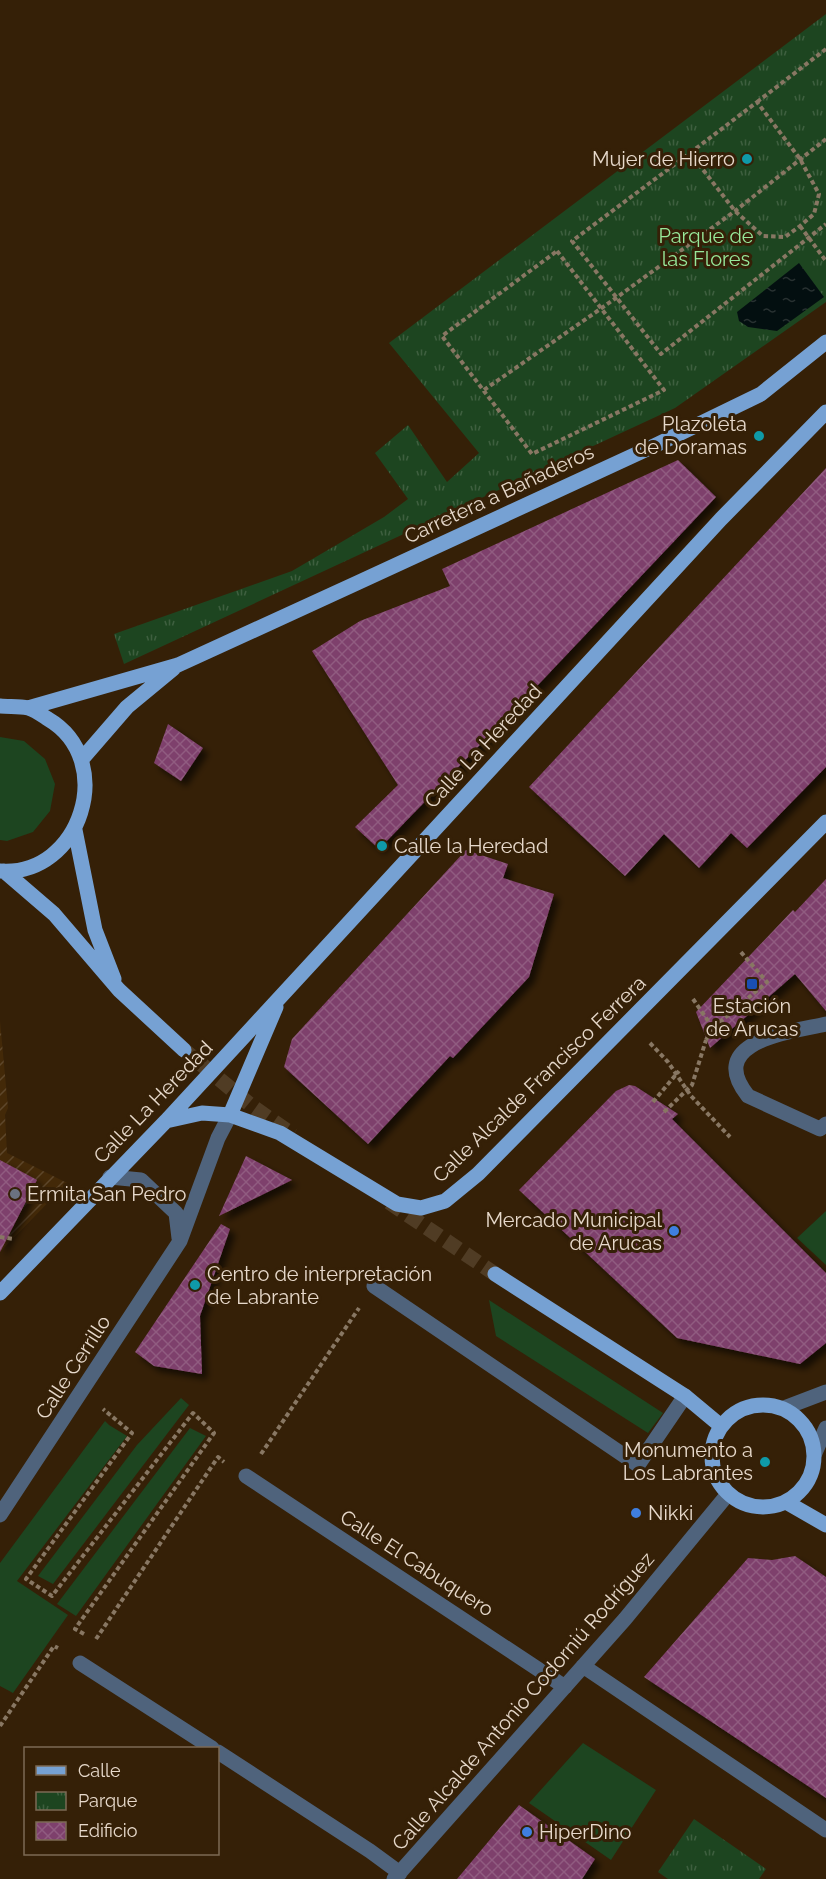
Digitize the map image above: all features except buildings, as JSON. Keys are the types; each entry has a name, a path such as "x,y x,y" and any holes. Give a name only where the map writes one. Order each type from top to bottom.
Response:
{"main road":[{"name":"Carretera a Bañaderos","path":"28,708 178,665 656,445 760,394 826,342"},
{"name":"Calle La Heredad","path":"0,1293 166,1121 721,519 826,412"},
{"name":"Carretera a Bañaderos","path":"82,759 127,707 178,665"},
{"path":"0,706 28,708 61,727 82,759 86,795 75,830 57,851 32,866 2,871"},
{"name":"Calle Alcalde Francisco Ferrera","path":"166,1121 202,1113 230,1115 280,1133 397,1204 421,1208 445,1201 478,1174 826,822"},
{"path":"75,830 95,930 119,990"},
{"path":"2,871 54,914 119,990 184,1050"},
{"path":"230,1115 280,997"},
{"path":"495,1274 685,1396 721,1426"},
{"path":"767,1404 784,1408 799,1418 810,1434 814,1458 812,1472 802,1489 786,1502 766,1507 746,1505 728,1494 716,1479 712,1461 713,1442 721,1426 734,1413 750,1406 767,1404"},
{"path":"814,1458 826,1474"},
{"path":"786,1502 826,1525"}],"street":[{"path":"823,1126 748,1096 737,1076 738,1064 749,1045 760,1039 826,1023"},
{"name":"Calle Cerrillo","path":"0,1515 180,1241 218,1138 230,1115"},
{"path":"110,1178 141,1180 176,1213 180,1241"},
{"path":"374,1286 638,1465 685,1396"},
{"path":"784,1408 826,1392"},
{"path":"814,1458 826,1428"},
{"name":"Calle El Cabuquero","path":"246,1476 565,1687"},
{"name":"Calle Alcalde Antonio Codorniú Rodríguez","path":"397,1876 626,1619 728,1494"},
{"path":"80,1663 209,1747"},
{"path":"583,1666 826,1830"},
{"path":"219,1753 397,1876"}],"path":[{"path":"826,49 572,241 661,354 826,224"},
{"path":"690,153 735,211 764,236 785,237 800,226 814,214 819,194 800,159 757,102"},
{"path":"484,390 735,211 826,139"},
{"path":"800,226 826,261"},
{"path":"557,251 664,390 532,454 484,390 442,336 557,251"},
{"path":"664,1112 692,1085 706,1040 713,1028 767,982 739,950"},
{"path":"693,999 713,1028"},
{"path":"650,1043 668,1062 691,1096 730,1137"},
{"path":"653,1102 679,1071"},
{"path":"0,1237 18,1240"},
{"path":"101,1408 132,1433 26,1579 52,1596 193,1413 214,1433 75,1629 95,1640 218,1457 246,1476 374,1286"},
{"path":"0,1726 54,1646 80,1663"}],"shaded area":[{"path":"0,1021 8,1108 5,1115 7,1153 67,1183 0,1252"}],"green space":[{"name":"Parque de las Flores","path":"826,14 826,302 675,408 124,664 114,634 292,571 384,517 408,499 375,453 408,425 447,482 479,453 389,343"},
{"path":"0,737 24,741 45,759 55,784 50,811 33,832 7,841 0,840"},
{"path":"826,1211 826,1265 797,1238"},
{"path":"489,1300 663,1413 648,1433 496,1336"},
{"path":"181,1398 189,1405 53,1584 38,1576 137,1445"},
{"path":"105,1421 127,1436 17,1581 68,1615 13,1693 0,1686 0,1563"},
{"path":"190,1428 206,1436 76,1616 57,1604"},
{"path":"583,1743 656,1790 611,1860 529,1803"},
{"path":"694,1819 766,1869 759,1879 668,1879 658,1872"}],"water":[{"path":"799,263 824,297 777,331 748,327 739,321 737,312"}],"tunnel":[{"path":"184,1050 253,1107 293,1135"},
{"path":"389,1202 495,1274"}],"place":[{"name":"Mujer de Hierro","path":"747,159"},
{"name":"Plazoleta de Doramas","path":"759,436"},
{"name":"Calle la Heredad","path":"382,846"},
{"name":"Estación de Arucas","path":"752,984"},
{"name":"Ermita San Pedro","path":"15,1194"},
{"name":"Mercado Municipal de Arucas","path":"674,1231"},
{"name":"Centro de interpretación de Labrante","path":"195,1285"},
{"name":"Monumento a Los Labrantes","path":"765,1462"},
{"name":"Nikki","path":"636,1513"},
{"name":"HiperDino","path":"527,1832"}]}
